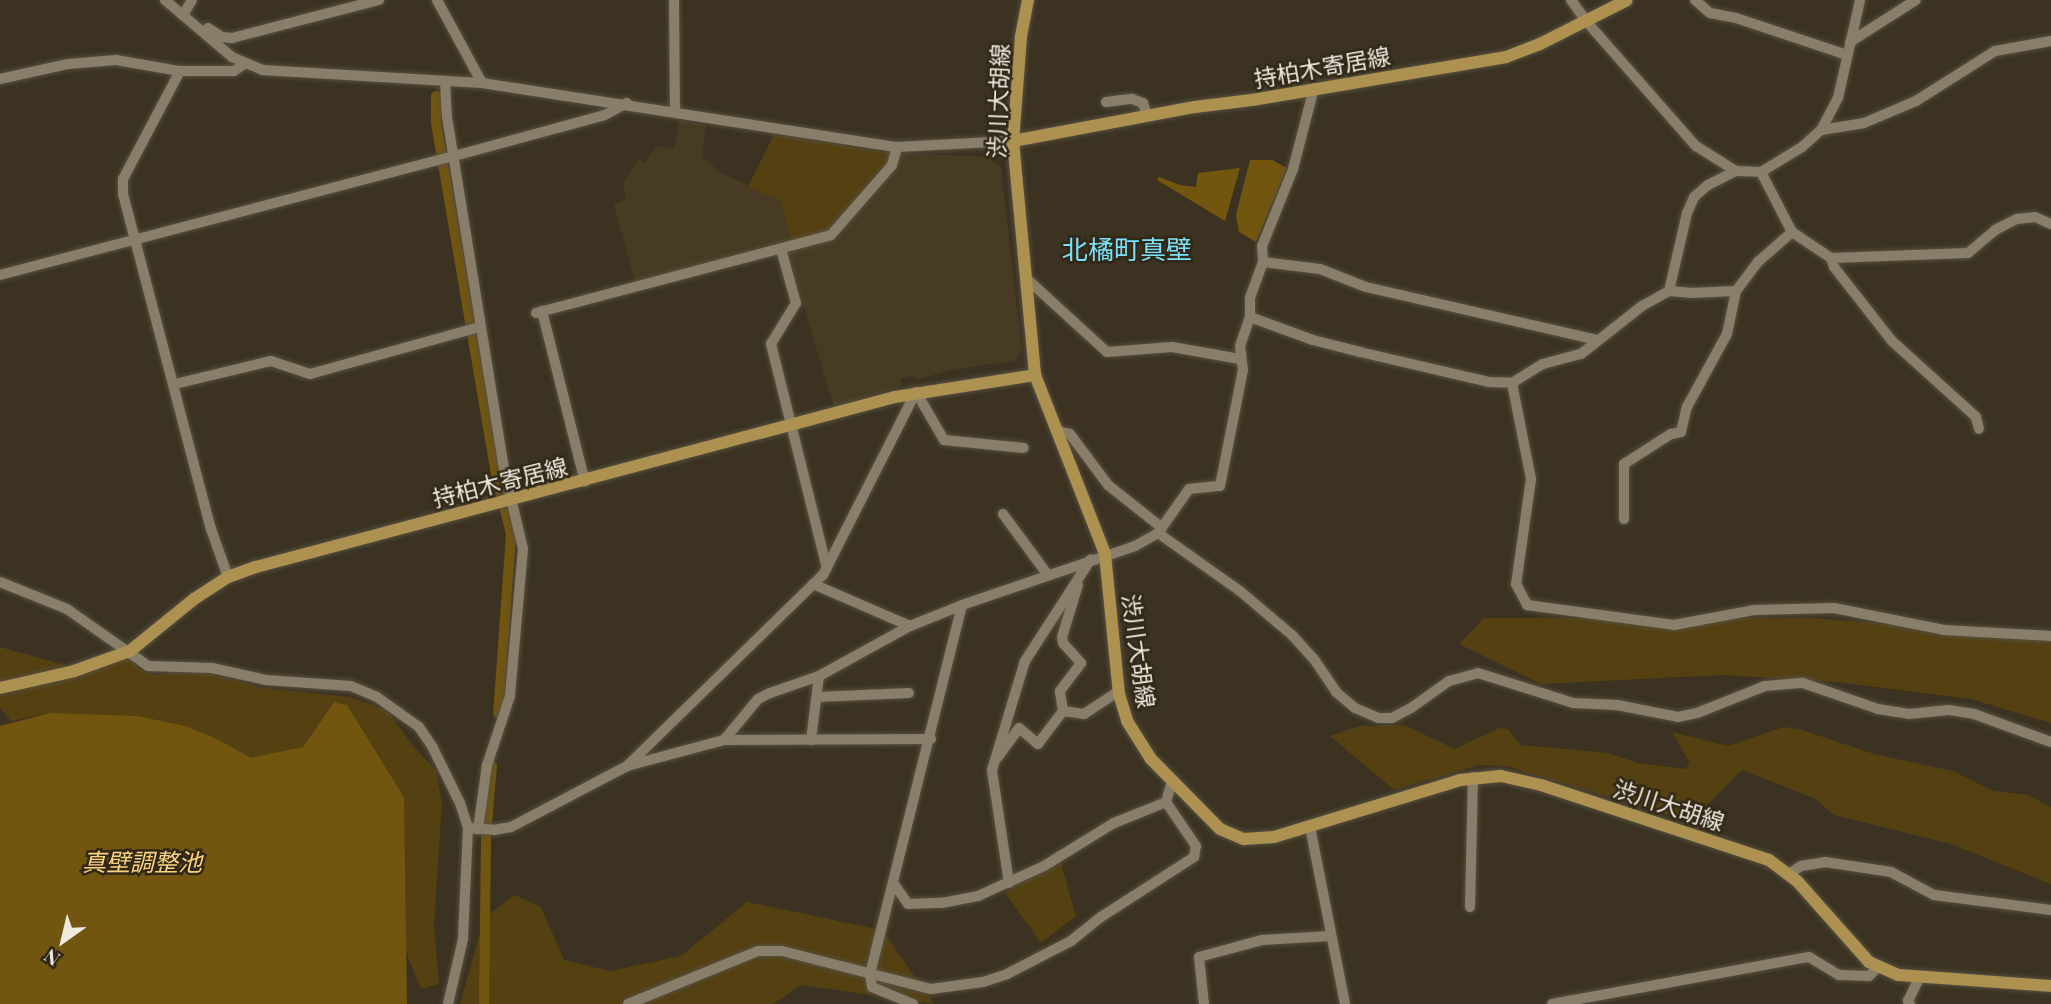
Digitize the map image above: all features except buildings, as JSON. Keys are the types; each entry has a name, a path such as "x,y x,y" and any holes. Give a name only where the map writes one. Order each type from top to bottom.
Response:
{"main road":[{"name":"渋川大胡線","path":"1028,0 1021,37 1013,141 1035,375 1105,554 1119,691 1127,721 1137,739 1171,781 1220,829 1232,835 1258,839 1310,827 1473,777 1501,776 1541,785 1756,855 1789,874 1861,954 1878,967"},
{"name":"持柏木寄居線","path":"1013,141 1147,116 1506,57 1540,44 1627,0"},
{"name":"持柏木寄居線","path":"0,688 74,671 130,651 194,599 228,577 916,392 1035,375"},
{"path":"1878,967 1898,975 1919,978 2051,986"}],"street":[{"path":"165,0 187,8 215,34 227,38 379,0"},
{"path":"437,0 482,83"},
{"path":"674,0 675,111"},
{"path":"1571,0 1586,21 1696,146 1736,171"},
{"path":"1695,0 1710,13 1736,18 1847,55"},
{"path":"1669,291 1687,213 1694,197 1707,185 1736,171 1761,172 1802,147 1821,130 1838,98 1860,0"},
{"path":"1850,42 1916,0"},
{"path":"187,8 244,64 274,71 482,83 627,103 897,147 1013,141"},
{"path":"1821,130 1864,123 1916,101 1995,51 2051,41"},
{"path":"0,79 68,64 116,60 180,71 234,71 244,64"},
{"path":"180,71 123,179 123,194 211,529 228,577"},
{"path":"445,81 452,157 479,328 511,501 522,536 523,559 510,696 487,765 481,829 463,939 448,1004"},
{"path":"724,740 758,699 819,676 910,626 1105,554 1135,546 1160,531 1189,489 1220,486 1243,370 1240,346 1251,317 1250,298 1262,262 1262,246 1293,169 1314,88"},
{"path":"1106,102 1132,99 1143,103 1147,116"},
{"path":"0,275 452,157 605,115 627,103"},
{"path":"585,482 539,312 781,249 836,231 892,165 897,147"},
{"path":"1761,172 1792,232 1831,258 1968,253 1995,230 2017,219 2035,217 2051,225"},
{"path":"1624,519 1624,464 1671,435 1681,432 1687,407 1727,334 1737,291 1759,261 1792,232"},
{"path":"781,249 796,303 771,344 827,568"},
{"path":"1831,258 1834,267 1892,341 1976,417 1979,429"},
{"path":"1262,262 1320,269 1366,287 1598,340"},
{"path":"1027,279 1107,352 1172,346 1240,359"},
{"path":"1251,317 1348,349 1489,382 1512,383 1543,364 1581,354 1642,306 1669,291 1737,291"},
{"path":"175,384 271,361 310,374 479,328"},
{"path":"1512,383 1531,479 1516,584 1527,605 1674,625 1754,610 1834,608 1944,630 2051,636"},
{"path":"916,392 944,440 1024,448"},
{"path":"627,766 827,568 916,392"},
{"path":"1057,431 1070,434 1108,485 1160,531 1240,591 1293,636 1314,659 1336,692 1356,708 1378,718 1392,718 1412,708 1449,681 1478,673 1573,703 1617,705 1678,717 1697,713 1765,686 1803,683 1878,709 1909,714 1950,710 1973,714 2051,742"},
{"path":"1003,514 1048,575"},
{"path":"1009,883 992,770 994,762 1025,662 1091,559"},
{"path":"0,582 67,609 148,666 212,668 266,680 338,684 377,697 409,718 427,738 460,803 481,829"},
{"path":"994,762 1019,728 1038,744 1063,711 1060,691 1081,663 1063,643 1062,637 1080,587 1076,583"},
{"path":"813,584 910,626"},
{"path":"913,1004 872,988 870,974 931,739 962,605"},
{"path":"811,740 819,676"},
{"path":"1063,711 1084,714 1119,691"},
{"path":"817,697 909,693"},
{"path":"481,829 511,827 627,766 724,740 931,739"},
{"path":"1470,907 1473,777"},
{"path":"628,1004 758,951 782,951 931,989 973,984 1007,974 1071,941 1101,917 1194,857 1196,846 1166,802 1171,781"},
{"path":"894,884 908,904 942,904 978,895 1055,860 1114,823 1166,802"},
{"path":"1310,827 1329,936 1345,1004"},
{"path":"1789,874 1801,866 1825,862 1891,872 1934,895 2051,910"},
{"path":"1204,1004 1199,957 1262,940 1329,936"},
{"path":"1552,1004 1809,957 1839,975 1869,976 1878,967"},
{"path":"1910,1004 1908,1001 1919,978"}],"shaded area":[{"path":"679,121 706,125 702,157 723,174 780,200 792,242 635,282 614,205 626,199 623,184 638,159 645,163 656,146 674,148"},
{"path":"774,134 891,153 890,163 832,231 792,242 780,200 748,187"},
{"path":"899,153 990,157 1001,168 1022,352 1015,361 954,369 916,380 915,375 900,379 902,385 834,407 787,251"},
{"path":"1484,618 1815,618 2051,638 2051,723 1971,699 1837,682 1723,675 1541,684 1459,644"},
{"path":"0,647 79,669 129,657 138,668 153,675 177,672 211,674 263,688 350,697 387,710 413,746 436,770 442,802 434,926 439,984 421,989 406,952 404,797 347,705 334,702 303,747 251,759 217,739 73,715 50,713 11,721 0,708"},
{"path":"1404,725 1455,749 1499,728 1508,729 1521,745 1609,753 1638,763 1685,769 1690,763 1672,732 1728,746 1784,727 1799,729 1874,754 1953,771 1993,791 2029,795 2051,807 2051,884 1951,844 1834,815 1816,799 1742,770 1700,812 1692,810 1683,819 1506,766 1479,765 1394,790 1330,736 1359,726"},
{"path":"1057,850 1076,916 1041,943 1005,893"},
{"path":"515,895 541,907 564,960 610,971 681,956 747,902 882,930 934,1004 801,985 773,1004 460,1004 484,918"}],"water":[{"path":"1250,160 1272,160 1287,168 1256,242 1239,232 1236,215"},
{"path":"1240,168 1225,221 1157,180 1159,177 1180,185 1196,187 1198,173"},
{"name":"真壁調整池","path":"334,702 347,705 404,797 407,1004 0,1004 0,726 50,713 137,716 185,726 217,739 251,758 303,747"}],"waterway":[{"path":"436,96 436,123 495,469 511,534 498,714"},
{"path":"484,1004 486,834 492,766"}],"district":[{"name":"北橘町真壁","path":"1127,249"}]}
